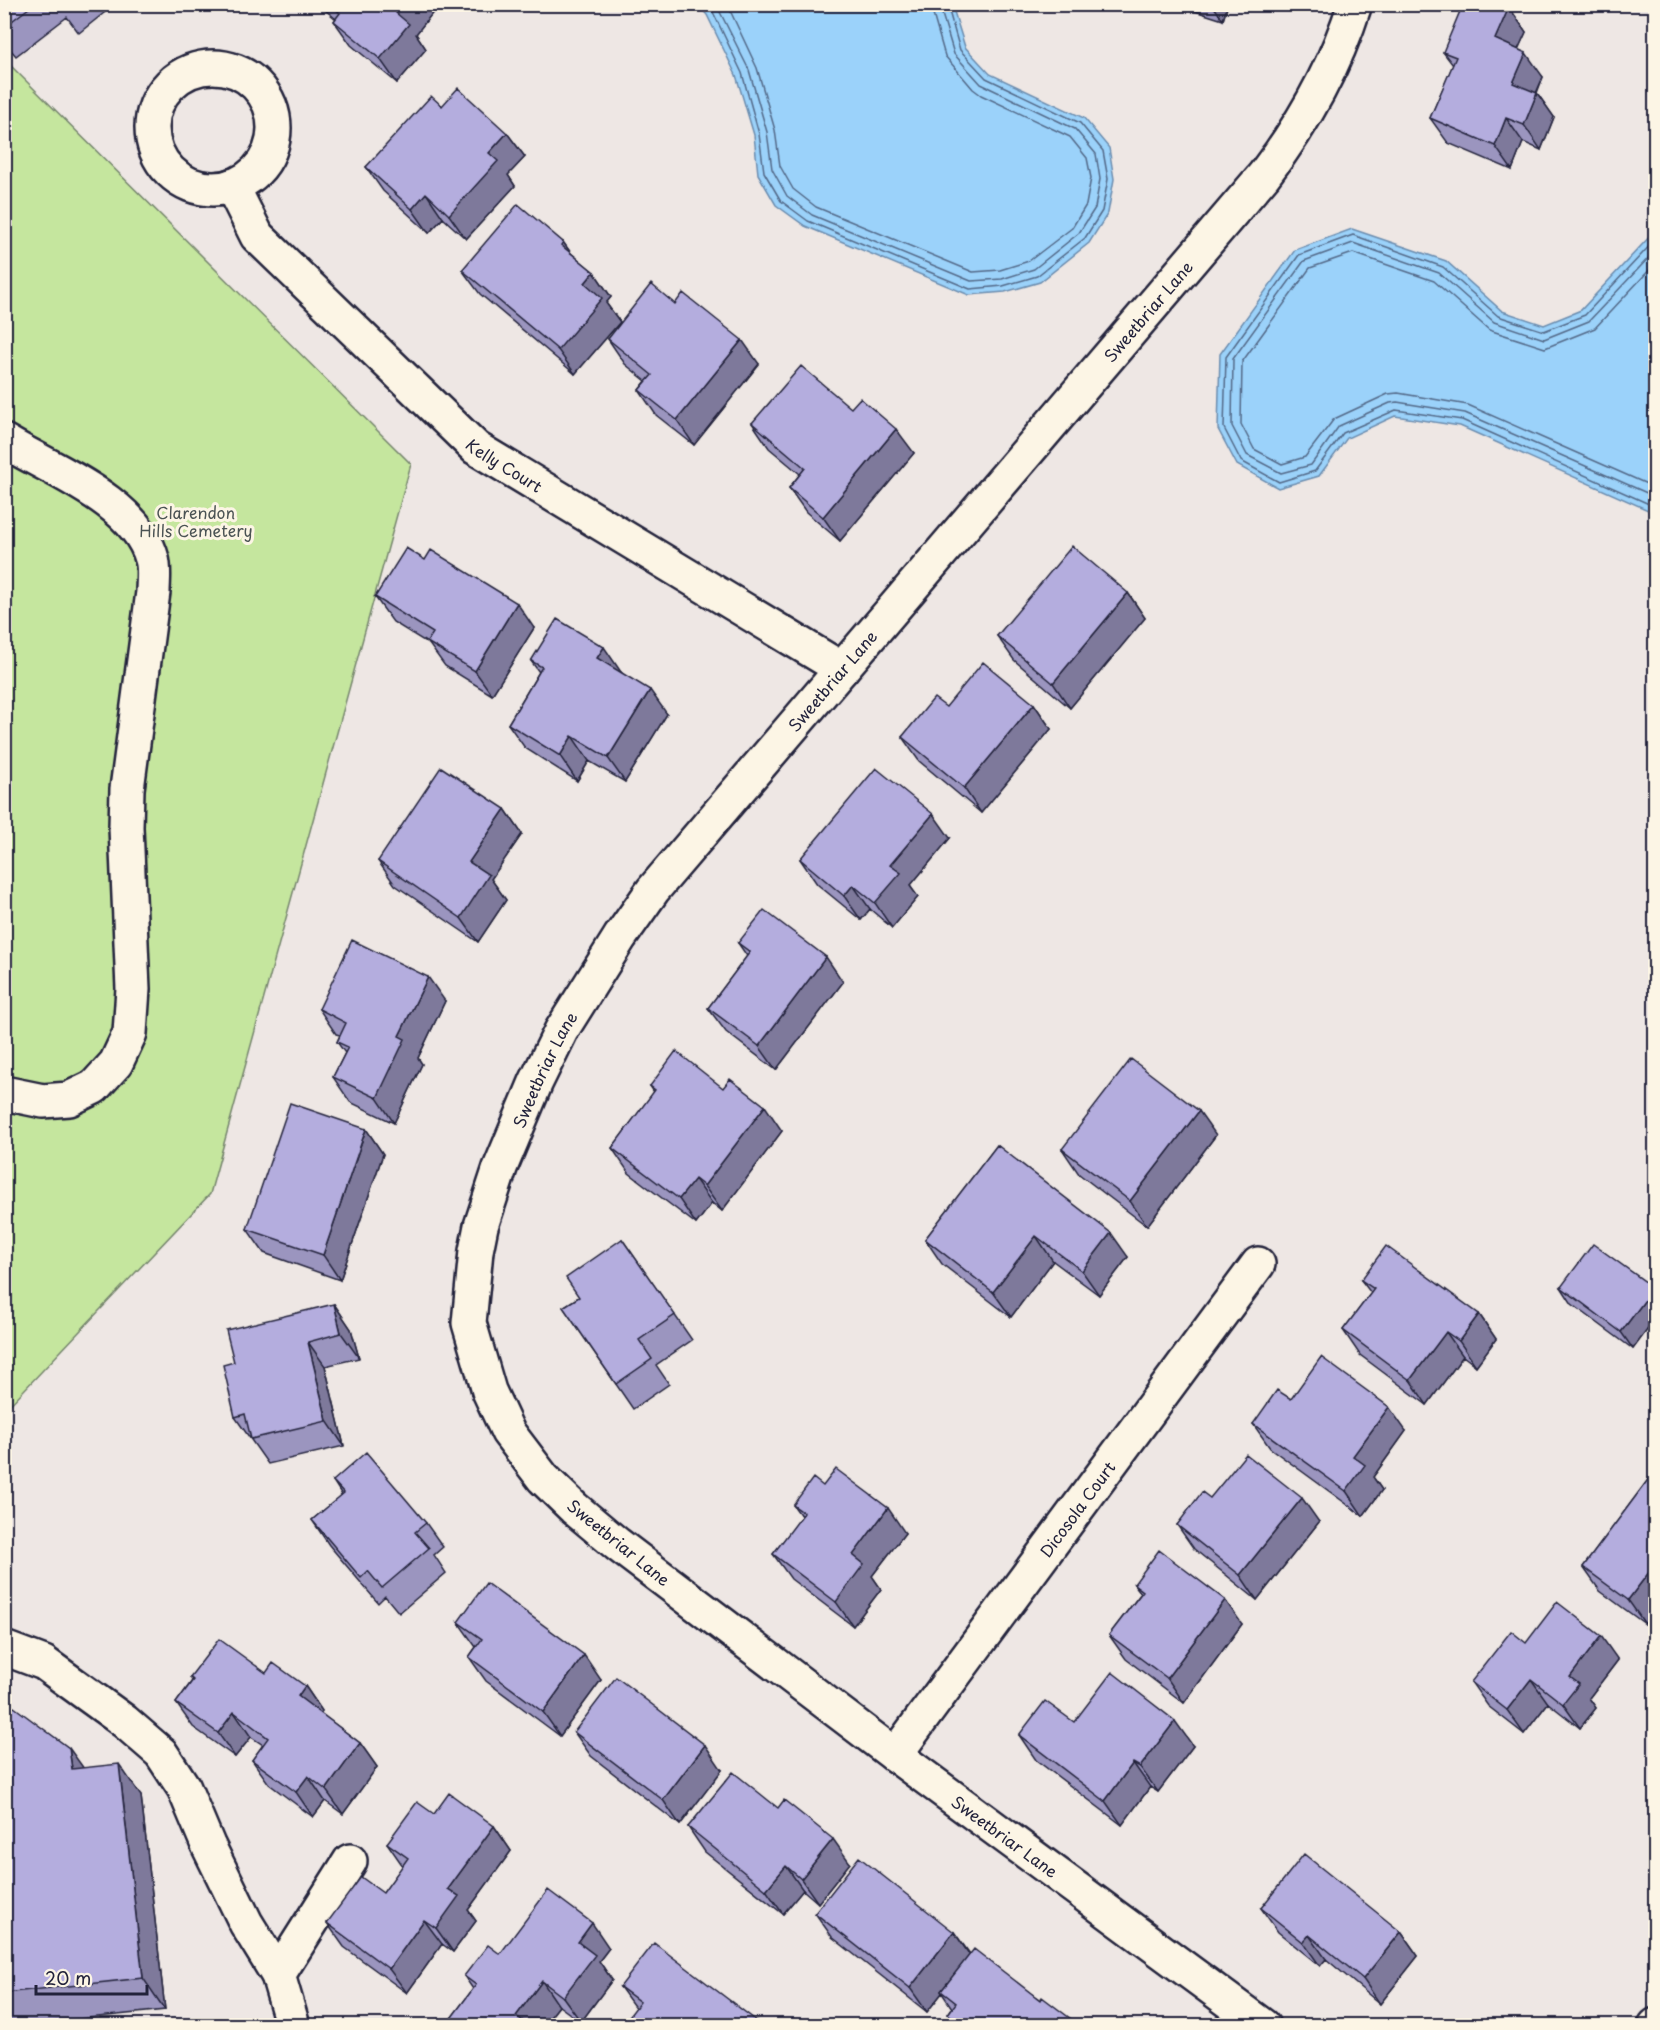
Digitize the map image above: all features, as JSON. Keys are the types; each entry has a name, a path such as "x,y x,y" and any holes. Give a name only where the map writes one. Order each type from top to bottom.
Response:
{"street":[{"name":"Sweetbriar Lane","path":"1263,2025 895,1755 617,1544 574,1508 543,1478 508,1432 489,1391 469,1323 476,1251 481,1226 500,1168 536,1082 561,1031 620,937 653,890 1264,175 1288,144 1311,108 1344,40 1355,4"},
{"name":"Kelly Court","path":"232,186 256,236 476,448 842,669"},
{"path":"4,441 107,500 128,517 143,539 153,561 153,592 127,789 126,827 134,989 130,1033 116,1063 109,1071 94,1087 69,1099 43,1101 4,1093"},
{"name":"Dicosola Court","path":"895,1755 1258,1264"},
{"path":"4,1648 44,1662 124,1721 161,1753 184,1788 208,1845 246,1923 278,1975 293,2025"},
{"path":"278,1975 350,1861"}],"green space":[{"name":"Clarendon Hills Cemetery","path":"4,59 411,464 210,1194 6,1409 4,1407"}],"water":[{"path":"698,5 952,5 965,47 990,74 1084,118 1109,148 1114,179 1108,213 1089,243 1040,282 1005,292 969,295 805,226 776,205 758,174 754,135 736,75 707,15"},
{"path":"1352,229 1446,261 1502,311 1544,325 1581,310 1655,231 1655,510 1648,510 1460,426 1395,416 1347,438 1319,476 1278,488 1237,465 1218,429 1220,354 1295,250"}],"building":[{"path":"4,4 34,4 4,27"},
{"path":"330,4 403,4 396,13 409,24 380,59 334,21 340,13"},
{"path":"1463,4 1502,4 1509,7 1495,39 1526,53 1513,83 1537,93 1524,125 1506,118 1495,146 1430,118 1456,57 1443,52"},
{"path":"458,88 507,133 489,153 498,161 449,215 426,193 412,209 366,167 431,96 442,106"},
{"path":"518,204 563,242 561,245 594,272 585,283 602,298 558,350 462,270"},
{"path":"651,284 675,304 683,293 742,340 677,420 639,390 652,375 608,339"},
{"path":"801,366 851,408 860,398 896,429 823,517 789,488 805,468 752,423"},
{"path":"1072,546 1128,593 1053,683 997,636"},
{"path":"406,548 425,560 431,550 517,603 475,671 427,642 433,633 375,597"},
{"path":"557,619 604,647 597,658 650,690 608,758 572,736 560,756 508,724 542,667 531,661"},
{"path":"983,662 1034,704 964,788 902,737 934,698 946,707"},
{"path":"441,767 505,809 469,862 489,875 461,918 378,861"},
{"path":"876,768 933,814 890,865 901,873 875,903 853,885 844,896 800,859"},
{"path":"764,910 826,957 759,1046 708,1008 750,952 738,943"},
{"path":"352,940 428,977 399,1036 405,1039 377,1098 333,1077 348,1047 337,1042 346,1023 319,1009"},
{"path":"676,1051 723,1088 730,1079 765,1106 704,1186 695,1179 679,1199 612,1148 655,1090 650,1086"},
{"path":"1131,1059 1199,1111 1130,1201 1062,1149"},
{"path":"290,1103 366,1129 323,1255 247,1229"},
{"path":"997,1145 1111,1233 1082,1271 1036,1236 993,1292 925,1239"},
{"path":"622,1239 675,1315 639,1340 652,1359 616,1384 563,1307 579,1297 566,1278"},
{"path":"1593,1244 1654,1288 1621,1332 1561,1287"},
{"path":"1386,1246 1479,1314 1459,1341 1446,1332 1410,1380 1343,1330 1374,1289 1361,1280"},
{"path":"334,1304 341,1333 308,1342 327,1421 251,1439 245,1414 235,1417 223,1365 234,1362 226,1330"},
{"path":"1321,1357 1389,1407 1353,1456 1365,1465 1346,1491 1253,1424 1277,1390 1291,1399"},
{"path":"366,1452 426,1523 415,1532 429,1548 382,1588 368,1571 361,1578 312,1520 344,1493 333,1481"},
{"path":"1246,1454 1302,1498 1240,1575 1177,1525 1202,1492 1210,1498"},
{"path":"836,1469 888,1508 853,1555 864,1564 836,1602 773,1554 804,1513 793,1505 813,1478 823,1486"},
{"path":"1656,1469 1656,1563 1628,1600 1583,1567"},
{"path":"1159,1550 1225,1600 1167,1678 1109,1635 1143,1591 1134,1584"},
{"path":"486,1583 584,1655 543,1712 469,1657 482,1639 458,1622"},
{"path":"1557,1602 1601,1636 1570,1677 1579,1684 1563,1704 1531,1679 1507,1710 1471,1682 1511,1631 1526,1643"},
{"path":"219,1639 266,1673 273,1663 305,1686 298,1696 360,1743 326,1790 308,1776 296,1792 252,1760 268,1738 234,1712 218,1733 176,1703 193,1680 190,1677"},
{"path":"1112,1672 1175,1721 1140,1767 1133,1763 1105,1801 1019,1735 1045,1701 1074,1722"},
{"path":"616,1677 705,1745 663,1800 574,1732"},
{"path":"14,1707 69,1748 72,1769 119,1764 143,1978 4,1993 4,1709"},
{"path":"733,1772 778,1808 784,1800 833,1839 801,1879 786,1866 766,1890 688,1827"},
{"path":"449,1793 494,1826 448,1889 459,1896 436,1928 424,1920 389,1969 327,1923 361,1877 383,1893 408,1858 387,1843 417,1802 434,1814"},
{"path":"1304,1854 1401,1932 1363,1979 1309,1935 1303,1942 1261,1908"},
{"path":"859,1857 954,1932 910,1988 815,1913"},
{"path":"548,1890 592,1923 578,1942 595,1955 563,1997 542,1981 516,2016 529,2025 446,2025 476,1985 464,1976 488,1945 500,1954"},
{"path":"654,1943 762,2025 636,2025 627,2019 640,2002 620,1987"},
{"path":"974,1949 1040,2000 1042,1997 1079,2025 962,2025 948,2014 956,2003 941,1991"}]}
